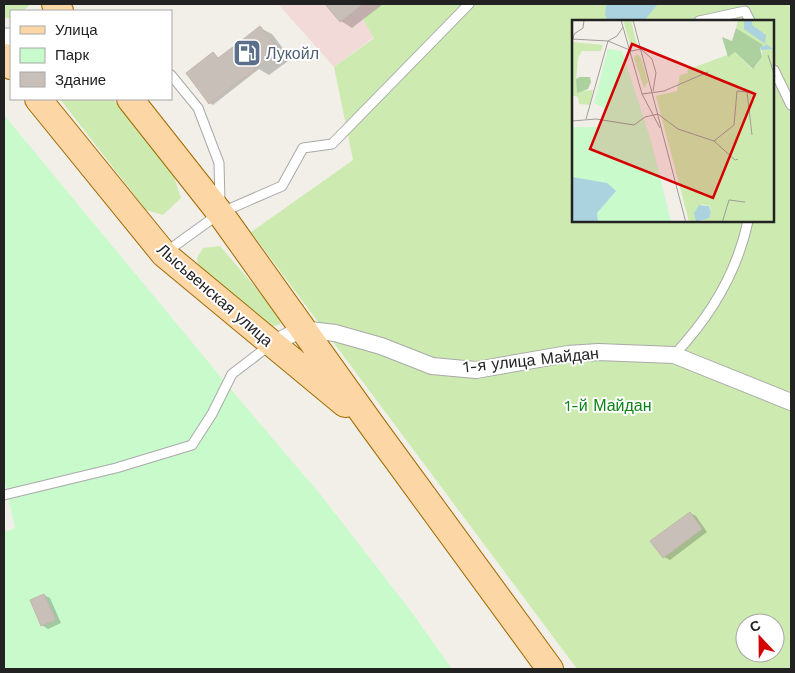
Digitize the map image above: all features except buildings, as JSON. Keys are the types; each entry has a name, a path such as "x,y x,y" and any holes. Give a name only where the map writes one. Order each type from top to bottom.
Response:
{"main road":[{"name":"Лысьвенская улица","path":"39,100 164,254 373,427"},
{"name":"Лысьвенская улица","path":"131,100 220,213 302,329 550,669"}],"street":[{"path":"272,344 302,329"},
{"name":"1-я улица Майдан","path":"302,329 335,333 381,346 432,366 476,370 568,354 598,352 674,355 791,402"}],"lane":[{"path":"164,254 220,213 282,186 303,148 332,144 469,4"},
{"path":"704,20 745,11 750,20"},
{"path":"775,72 791,105"},
{"path":"172,76 198,108 219,163 220,213"},
{"path":"674,355 700,328 727,282 748,222"},
{"path":"4,495 108,470 192,446 212,414 232,374 272,344"}],"shaded area":[{"path":"278,4 382,4 363,19 374,37 334,67"}],"green space":[{"path":"4,4 31,4 24,10 10,10 10,18 4,18"},
{"name":"1-й Майдан","path":"382,4 791,4 791,669 577,669 251,232 353,160 334,67 374,38 363,19"},
{"path":"61,100 114,100 173,174 181,198 163,215 146,210"},
{"path":"4,115 320,494 410,610 452,669 4,669 4,532 15,528 4,479"},
{"path":"220,246 275,310 281,324 268,328 199,269 197,258 203,248"}],"water":[{"path":"606,4 658,4 645,20 608,20 605,15"}],"place":[{"name":"Лукойл","path":"247,53"}]}
